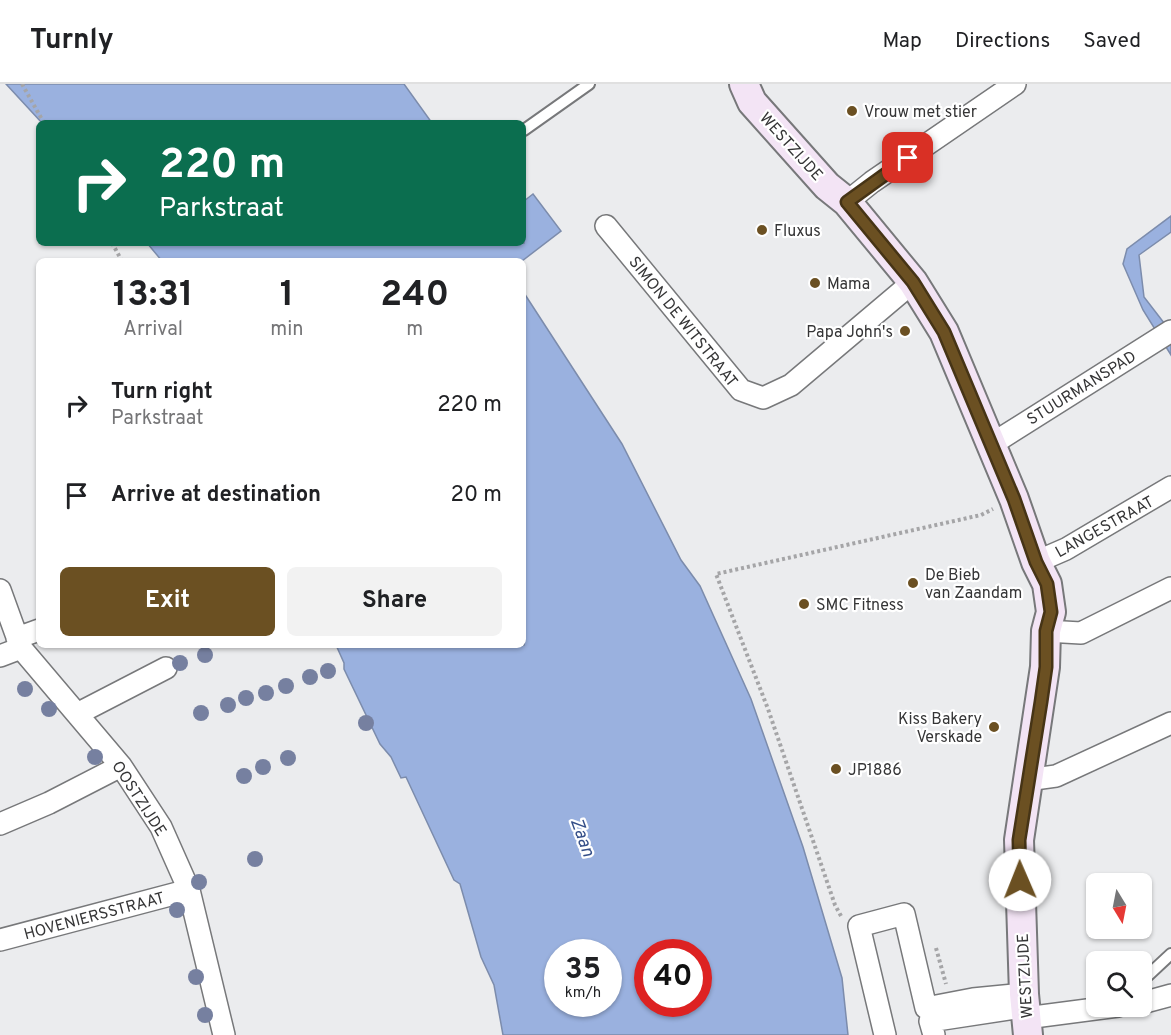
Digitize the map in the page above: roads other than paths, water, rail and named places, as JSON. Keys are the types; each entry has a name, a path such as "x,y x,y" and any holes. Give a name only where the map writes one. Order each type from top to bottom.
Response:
{"street":[{"name":"WESTZIJDE","path":"744,84 752,102 827,186 847,202 913,282 944,332 992,444 1036,562 1032,587 1036,614 1046,631 1046,667 1019,840 1026,1014"},
{"name":"WESTZIJDE","path":"752,84 763,92 837,177 847,202"},
{"path":"847,202 872,182 1015,84"},
{"name":"SIMON DE WITSTRAAT","path":"606,226 741,390 763,398 791,385 913,282"},
{"name":"STUURMANSPAD","path":"992,444 1165,334"},
{"name":"LANGESTRAAT","path":"1036,562 1066,549 1171,487"},
{"path":"1046,631 1081,633 1171,588"},
{"name":"OOSTZIJDE","path":"0,590 19,643 121,766 161,827 189,890 224,1035"},
{"path":"0,656 36,632"},
{"path":"77,714 166,668"},
{"path":"1027,780 1056,776 1171,723"},
{"path":"0,824 50,803 121,766"},
{"name":"HOVENIERSSTRAAT","path":"0,940 189,890"},
{"path":"885,1035 859,926 904,915 926,1008 973,999 1026,1014"},
{"path":"1152,1000 1171,995"},
{"path":"934,1035 930,1021 958,1026 1026,1014 1086,1009"}],"lane":[{"path":"526,129 589,84"},
{"path":"1152,972 1171,954"}],"water":[{"path":"6,84 404,84 430,120 39,120"},
{"path":"533,194 561,231 526,258 160,258 150,246 526,246 526,199"},
{"path":"1171,216 1171,232 1139,255 1144,297 1171,332 1171,355 1143,310 1123,264 1127,249"},
{"name":"Zaan","path":"526,296 622,444 681,560 700,586 751,699 803,847 842,978 848,1035 503,1035 494,985 481,957 460,884 454,880 406,777 401,778 391,757 380,744 344,669 344,663 337,648 526,648"}],"place":[{"name":"Vrouw met stier","path":"852,111"},
{"name":"Fluxus","path":"762,230"},
{"name":"Mama","path":"815,283"},
{"name":"Papa John's","path":"905,331"},
{"name":"De Bieb van Zaandam","path":"913,583"},
{"name":"SMC Fitness","path":"804,604"},
{"name":"Kiss Bakery Verskade","path":"994,727"},
{"name":"JP1886","path":"836,769"}]}
